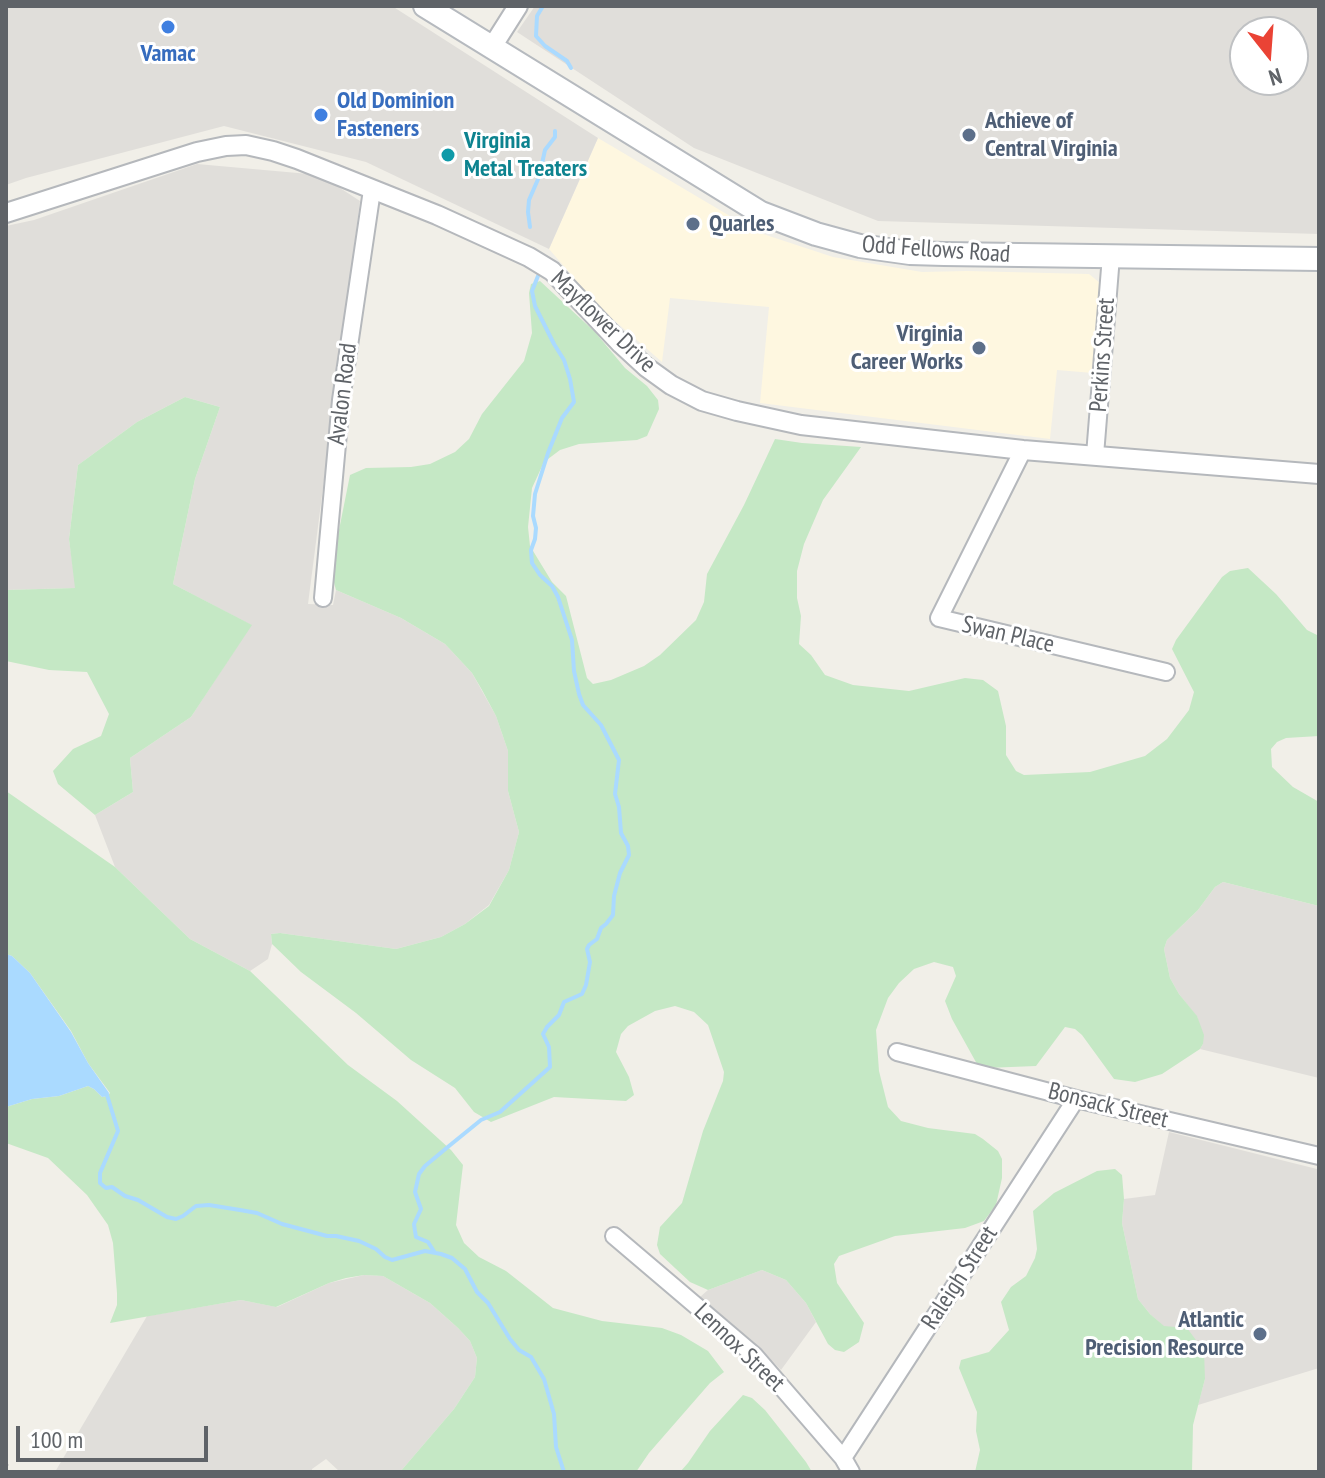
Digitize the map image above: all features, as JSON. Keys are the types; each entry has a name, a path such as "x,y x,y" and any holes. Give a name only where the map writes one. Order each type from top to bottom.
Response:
{"main road":[{"name":"Odd Fellows Road","path":"425,6 761,213 816,234 860,246 910,253 1319,259"}],"street":[{"path":"492,47 518,6"},
{"name":"Mayflower Drive","path":"6,213 197,152 246,145 297,159 437,215 529,257 552,271 646,367 671,385 702,401 801,425 1023,450 1319,474"},
{"name":"Avalon Road","path":"323,598 341,400 372,190"},
{"name":"Perkins Street","path":"1095,455 1111,256"},
{"name":"Swan Place","path":"1023,450 939,618 1166,672"},
{"name":"Bonsack Street","path":"897,1052 1076,1099 1319,1156"},
{"name":"Raleigh Street","path":"847,1465 1076,1099"},
{"name":"Lennox Street","path":"614,1236 754,1355 847,1465"}],"shaded area":[{"path":"6,6 392,6 598,138 549,249 366,162 224,126 6,185"},
{"path":"535,6 1319,6 1319,234 878,221 694,148 517,32"},
{"path":"598,138 757,232 833,257 922,272 1089,274 1100,283 1093,373 1057,370 1050,439 760,403 769,307 670,298 662,362 600,308 549,249"},
{"path":"197,164 320,175 360,201 308,604 333,605 336,590 401,618 445,644 472,673 496,716 508,751 508,791 519,832 509,870 489,905 465,924 441,937 396,949 271,934 268,959 250,971 190,939 115,867 95,815 133,792 130,758 191,717 251,625 173,584 195,479 220,407 185,397 137,422 78,465 69,539 76,588 6,590 6,226 34,220"},
{"path":"1223,882 1319,906 1319,1078 1200,1049 1203,1044 1197,1017 1170,978 1164,949 1167,940"},
{"path":"1169,1132 1317,1169 1319,1368 1198,1405 1205,1379 1187,1329 1164,1327 1138,1299 1122,1223 1124,1199 1155,1195"},
{"path":"762,1270 786,1280 806,1303 816,1322 781,1370 755,1343 700,1297 708,1290"},
{"path":"364,1275 383,1276 430,1303 470,1341 477,1358 475,1377 454,1409 400,1472 340,1472 326,1459 312,1472 55,1472 147,1316 241,1300 277,1307 329,1283"}],"green space":[{"path":"540,281 595,332 625,368 658,400 659,409 647,436 637,440 579,444 560,450 544,462 532,488 528,527 530,546 552,582 566,596 587,678 593,684 644,666 696,620 704,602 707,574 775,439 861,447 823,500 804,544 797,571 801,616 799,644 825,675 853,685 909,691 965,678 983,680 998,691 1006,726 1006,755 1016,771 1024,775 1090,772 1145,756 1167,739 1189,710 1194,692 1172,649 1222,577 1230,571 1248,568 1307,630 1319,636 1319,736 1286,738 1271,749 1272,767 1293,787 1319,802 1319,906 1223,882 1167,940 1164,949 1170,978 1197,1016 1204,1035 1200,1049 1162,1074 1135,1082 1114,1079 1082,1035 1075,1029 1065,1027 1036,1066 986,1068 977,1064 945,1001 956,976 953,967 934,962 914,969 888,998 876,1030 879,1071 888,1107 901,1121 975,1134 998,1151 1002,1159 1002,1178 996,1205 984,1221 965,1228 895,1236 839,1256 834,1264 837,1283 864,1323 859,1342 844,1352 828,1344 806,1303 786,1280 762,1270 708,1290 690,1282 660,1254 657,1245 660,1227 682,1203 703,1131 723,1081 724,1072 708,1025 694,1012 675,1006 655,1011 628,1026 621,1034 616,1052 634,1095 626,1101 554,1097 491,1122 474,1112 455,1088 411,1060 301,972 272,944 271,934 280,933 396,949 441,937 489,906 509,870 519,832 508,791 508,751 496,716 482,690 472,673 445,644 401,618 336,590 333,560 350,475 366,468 430,464 455,452 469,439 482,414 524,361 532,333 529,293 531,284"},
{"path":"185,397 220,407 195,479 173,584 252,625 191,717 130,758 133,792 95,815 58,784 53,771 73,749 101,736 109,714 87,672 49,670 6,661 6,590 75,588 69,539 78,465 137,422"},
{"path":"6,791 115,867 190,939 250,971 348,1065 397,1101 451,1150 463,1165 456,1225 464,1243 479,1257 506,1271 553,1308 602,1321 662,1328 708,1351 724,1372 710,1383 636,1472 400,1472 454,1409 475,1377 477,1358 470,1341 430,1303 383,1276 346,1278 276,1307 241,1300 110,1323 117,1305 117,1293 113,1243 108,1225 87,1195 48,1158 6,1143 6,1107 32,1099 59,1096 88,1086 102,1097 110,1093 30,973 6,954"},
{"path":"1115,1169 1122,1175 1122,1223 1138,1299 1164,1326 1187,1328 1204,1351 1205,1379 1193,1425 1192,1472 975,1472 980,1450 976,1431 977,1412 959,1368 961,1360 989,1352 1009,1330 1001,1302 1011,1287 1026,1276 1035,1258 1033,1211 1054,1193 1097,1171"},
{"path":"743,1395 752,1398 765,1410 812,1472 680,1472 710,1431"}],"water":[{"path":"6,954 30,973 71,1032 108,1096 102,1097 88,1086 59,1096 32,1099 6,1107"}],"waterway":[{"path":"543,6 537,16 536,36 567,61 571,68"},
{"path":"530,227 529,200 539,177 545,150 555,137 555,131"},
{"path":"435,1253 428,1242 416,1237 414,1224 421,1209 415,1192 419,1174 481,1120 500,1112 550,1067 549,1047 543,1034 559,1015 564,1002 582,994 590,962 587,949 613,915 620,873 629,855 621,833 615,794 619,760 601,725 583,705 574,671 572,640 558,597 532,563 531,550 536,528 533,516 535,494 562,418 574,402 564,360 535,306 532,291 538,276"},
{"path":"107,1095 118,1131 100,1173 100,1183 167,1217 176,1219 196,1206 209,1205 257,1213 282,1224 359,1241 392,1260 425,1251 452,1258 465,1269 510,1339 519,1350 531,1357 544,1379 554,1414 556,1447 564,1472"}],"railway":[{"path":"6,1465 13,1472"}],"place":[{"name":"Vamac","path":"168,27"},
{"name":"Old Dominion Fasteners","path":"321,115"},
{"name":"Achieve of Central Virginia","path":"969,135"},
{"name":"Virginia Metal Treaters","path":"448,155"},
{"name":"Quarles","path":"693,224"},
{"name":"Virginia Career Works","path":"979,348"},
{"name":"Atlantic Precision Resource","path":"1260,1334"}]}
